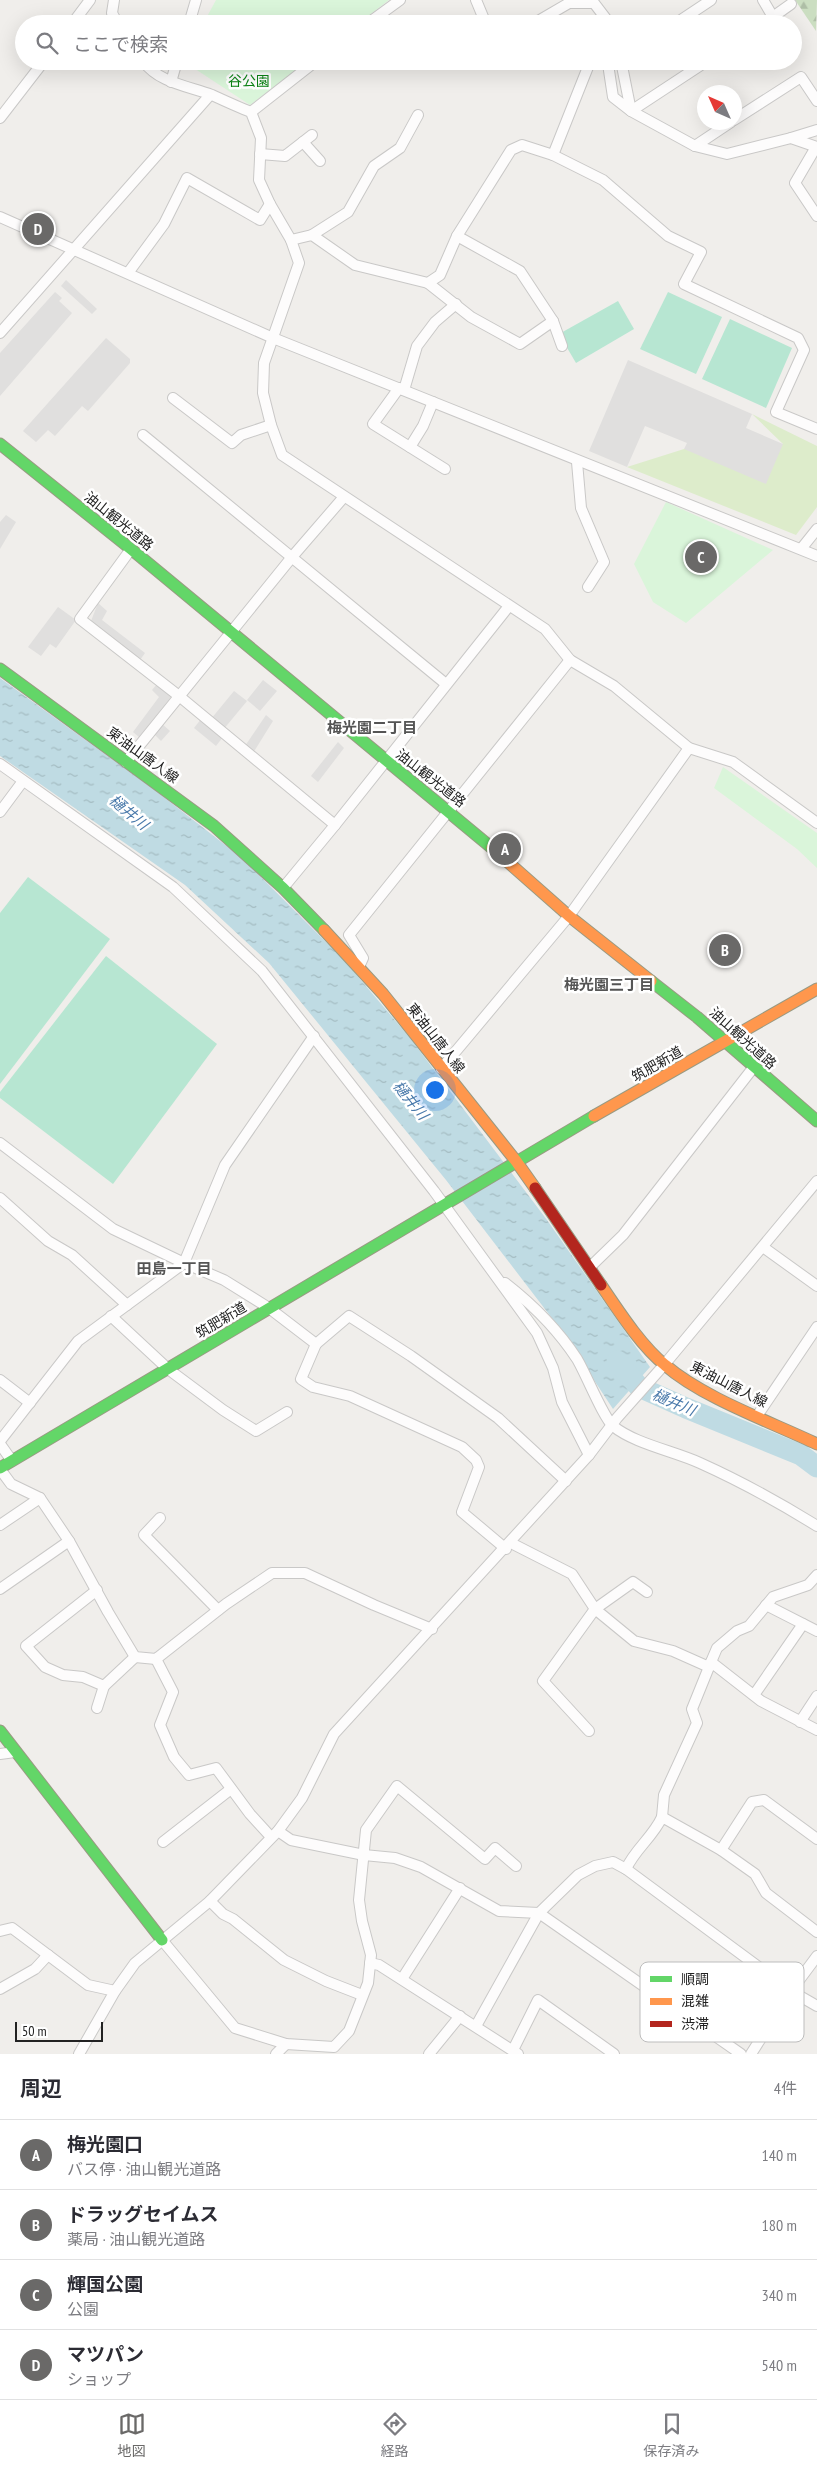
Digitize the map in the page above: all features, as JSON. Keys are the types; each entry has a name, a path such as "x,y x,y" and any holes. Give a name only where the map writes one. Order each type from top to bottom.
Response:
{"street":[{"path":"79,15 90,0"},
{"path":"113,15 114,0"},
{"path":"192,15 196,0"},
{"path":"379,15 400,0"},
{"path":"476,0 482,15"},
{"path":"688,15 711,0"},
{"path":"763,0 772,15"},
{"path":"548,15 569,3 594,3 603,15"},
{"path":"776,15 791,4"},
{"path":"0,118 37,70"},
{"path":"149,70 171,82 210,95 251,112 261,138 259,180 270,204 291,240 299,262 264,363 264,393 271,425 282,455 343,498 546,629 570,660 614,686 689,748 733,762 817,823"},
{"path":"171,82 175,70"},
{"path":"251,112 305,70"},
{"path":"552,155 587,70"},
{"path":"609,70 613,97 631,111 695,146 726,154 817,130"},
{"path":"623,70 631,111"},
{"path":"631,111 693,70"},
{"path":"742,115 800,77 817,101"},
{"path":"0,333 210,95"},
{"path":"291,240 312,235 348,212 374,166 400,148 418,115"},
{"path":"695,146 719,130"},
{"path":"260,154 285,156 312,135"},
{"path":"791,138 817,147 795,183 817,216"},
{"path":"303,142 320,160"},
{"path":"428,283 440,275 458,236 511,150 522,145 552,155 603,180 668,236 700,252 684,284 798,338 804,350 776,412 817,429"},
{"path":"128,273 164,224 187,178 260,220 270,204"},
{"path":"0,217 273,338 577,462 817,556"},
{"path":"312,235 355,265 428,283 471,317 520,344 553,321"},
{"path":"458,236 520,272 553,321 562,346"},
{"path":"445,469 373,424 401,389 417,346 435,322 456,304"},
{"path":"173,398 232,444 241,435 271,425"},
{"path":"410,447 423,426 433,402"},
{"path":"143,435 446,684"},
{"name":"油山観光道路","path":"0,444 386,761 450,811 569,916 632,963 817,1121"},
{"path":"577,462 581,508 604,562 588,587"},
{"path":"126,762 292,557 343,498"},
{"path":"801,549 817,529"},
{"path":"130,549 80,619 179,696 335,825"},
{"path":"283,888 509,606"},
{"path":"359,967 363,958 348,935 570,660"},
{"name":"東油山唐人線","path":"0,670 214,826 283,888 359,967 513,1163 661,1370 817,1444"},
{"path":"441,1069 569,916 689,748"},
{"path":"0,764 173,887 262,971 444,1205 537,1333 553,1368 562,1402 589,1455"},
{"path":"0,812 23,781"},
{"name":"筑肥新道","path":"0,1468 513,1163 817,989"},
{"path":"12,1461 0,1442 78,1340 184,1263 224,1166 314,1036"},
{"path":"588,1268 623,1235 753,1068"},
{"path":"0,1143 113,1229 224,1280 269,1308 316,1344"},
{"path":"79,2054 115,1991 135,1963 210,1901 275,1834 302,1798 334,1734 432,1630 589,1455 817,1182"},
{"path":"0,1198 48,1241 72,1256 127,1305"},
{"path":"763,1247 817,1286"},
{"path":"494,1274 528,1301 559,1335 577,1360 615,1422 633,1437 700,1463 785,1506 817,1526"},
{"path":"111,1316 168,1369 223,1410 256,1431 286,1412"},
{"path":"566,1481 498,1418 411,1356 349,1316 316,1344 301,1380 313,1388 350,1396 462,1447 476,1460 479,1467 462,1512 508,1546 572,1574 595,1609 634,1640 673,1651 710,1665 754,1695 817,1730"},
{"path":"757,1416 817,1327"},
{"path":"0,1380 30,1403"},
{"path":"0,1468 11,1484 40,1498 69,1541 135,1657"},
{"path":"0,1525 40,1498"},
{"path":"160,1518 144,1535 218,1610"},
{"path":"0,1589 69,1541"},
{"path":"97,1708 104,1686 135,1657 156,1658 218,1610 272,1573 305,1573 432,1630"},
{"path":"626,1869 632,1856 656,1831 662,1818 664,1795 697,1723 692,1709 716,1648 737,1631 749,1626 773,1597 808,1585 817,1575"},
{"path":"589,1731 543,1681 595,1609 633,1582 647,1592"},
{"path":"97,1590 26,1646 45,1667 63,1675 83,1677 104,1686"},
{"path":"766,1605 817,1631"},
{"path":"754,1695 802,1624"},
{"path":"156,1658 173,1692 160,1725 174,1757 189,1775 216,1768 231,1789 275,1834 291,1840 364,1855 395,1858 413,1864 499,1911 539,1913 640,1984"},
{"path":"800,1722 817,1696"},
{"path":"0,1731 162,1940 235,2028 286,2044 332,2051 349,2031 368,1983 371,1955 359,1900 366,1830 397,1786 485,1859 494,1848 516,1866"},
{"path":"0,1754 15,1752"},
{"path":"163,1842 231,1789"},
{"path":"720,1850 752,1802 764,1800 817,1839"},
{"path":"662,1818 720,1850 756,1874 766,1893 817,1932"},
{"path":"476,2026 539,1913 578,1875 595,1866 613,1862 626,1869 752,1962"},
{"path":"402,1980 460,1888"},
{"path":"210,1901 222,1914 233,1919 284,1960 326,1982 362,1995"},
{"path":"0,1931 12,1928 88,1985 115,1991"},
{"path":"0,1989 35,1969 48,1955"},
{"path":"804,1974 817,1956"},
{"path":"370,1963 379,1966 402,1980 515,2052 538,2000 614,2054"},
{"path":"804,1998 817,2006"},
{"path":"429,2054 460,2016"},
{"path":"724,2042 741,2054"},
{"path":"751,2054 759,2042"},
{"path":"276,2054 286,2044"}],"green space":[{"path":"216,0 389,0 370,15 208,15"},
{"path":"795,0 817,0 816,31"},
{"name":"谷公園","path":"197,70 296,70 250,105"},
{"path":"668,292 722,317 696,374 640,349"},
{"path":"618,301 634,329 576,363 559,334"},
{"path":"730,319 792,348 766,408 702,379"},
{"path":"752,414 817,446 817,507 796,535 627,467 684,449 783,444"},
{"path":"666,502 773,550 686,623 653,602 634,564"},
{"path":"723,767 817,833 817,868 797,849 714,788"},
{"path":"28,877 110,939 0,1084 0,913"},
{"path":"106,956 217,1044 113,1184 0,1098 0,1092"}],"shaded area":[{"path":"66,280 97,309 92,314 61,286"},
{"path":"55,292 62,298 59,301 72,313 0,396 0,353"},
{"path":"106,338 130,359 130,363 88,411 82,406 55,436 48,430 36,442 23,431"},
{"path":"628,360 752,414 746,428 783,444 766,484 684,449 687,443 645,426 627,467 589,451"},
{"path":"6,515 16,522 0,549 0,522"},
{"path":"98,603 107,611 102,620 145,653 140,660 91,621"},
{"path":"58,607 76,620 56,648 50,644 41,656 28,647"},
{"path":"263,680 277,691 260,711 247,700"},
{"path":"158,683 170,693 171,697 139,737 133,732 159,697 152,690"},
{"path":"234,691 247,701 223,730 211,719"},
{"path":"266,715 273,721 253,753 245,746"},
{"path":"201,719 223,737 216,746 194,728"},
{"path":"161,723 170,731 161,741 153,733"},
{"path":"338,742 344,748 318,782 311,776"}],"water":[{"path":"0,678 156,791 242,858 343,959 410,1038 547,1220 650,1367 613,1409 561,1330 446,1180 269,963 185,885 0,756"}],"waterway":[{"name":"樋井川","path":"617,1361 639,1387 801,1455 817,1467"}],"traffic: fast":[{"path":"0,444 131,549 492,848"},
{"path":"0,669 214,826 283,888 324,930"},
{"path":"651,981 697,1017 817,1121"},
{"path":"0,1468 594,1116"},
{"path":"0,1731 162,1940"}],"traffic: slow":[{"path":"492,848 569,916 651,981"},
{"path":"324,930 383,994 516,1161 535,1188"},
{"path":"594,1116 817,989"},
{"path":"601,1285 647,1348 681,1377 738,1409 817,1444"}],"traffic: jam":[{"path":"535,1188 601,1285"}],"place":[{"name":"マツパン","path":"38,229"},
{"name":"輝国公園","path":"701,557"},
{"name":"梅光園口","path":"505,849"},
{"name":"ドラッグセイムス","path":"725,950"}],"district":[{"name":"梅光園二丁目","path":"372,727"},
{"name":"梅光園三丁目","path":"609,984"},
{"name":"田島一丁目","path":"174,1268"}]}
